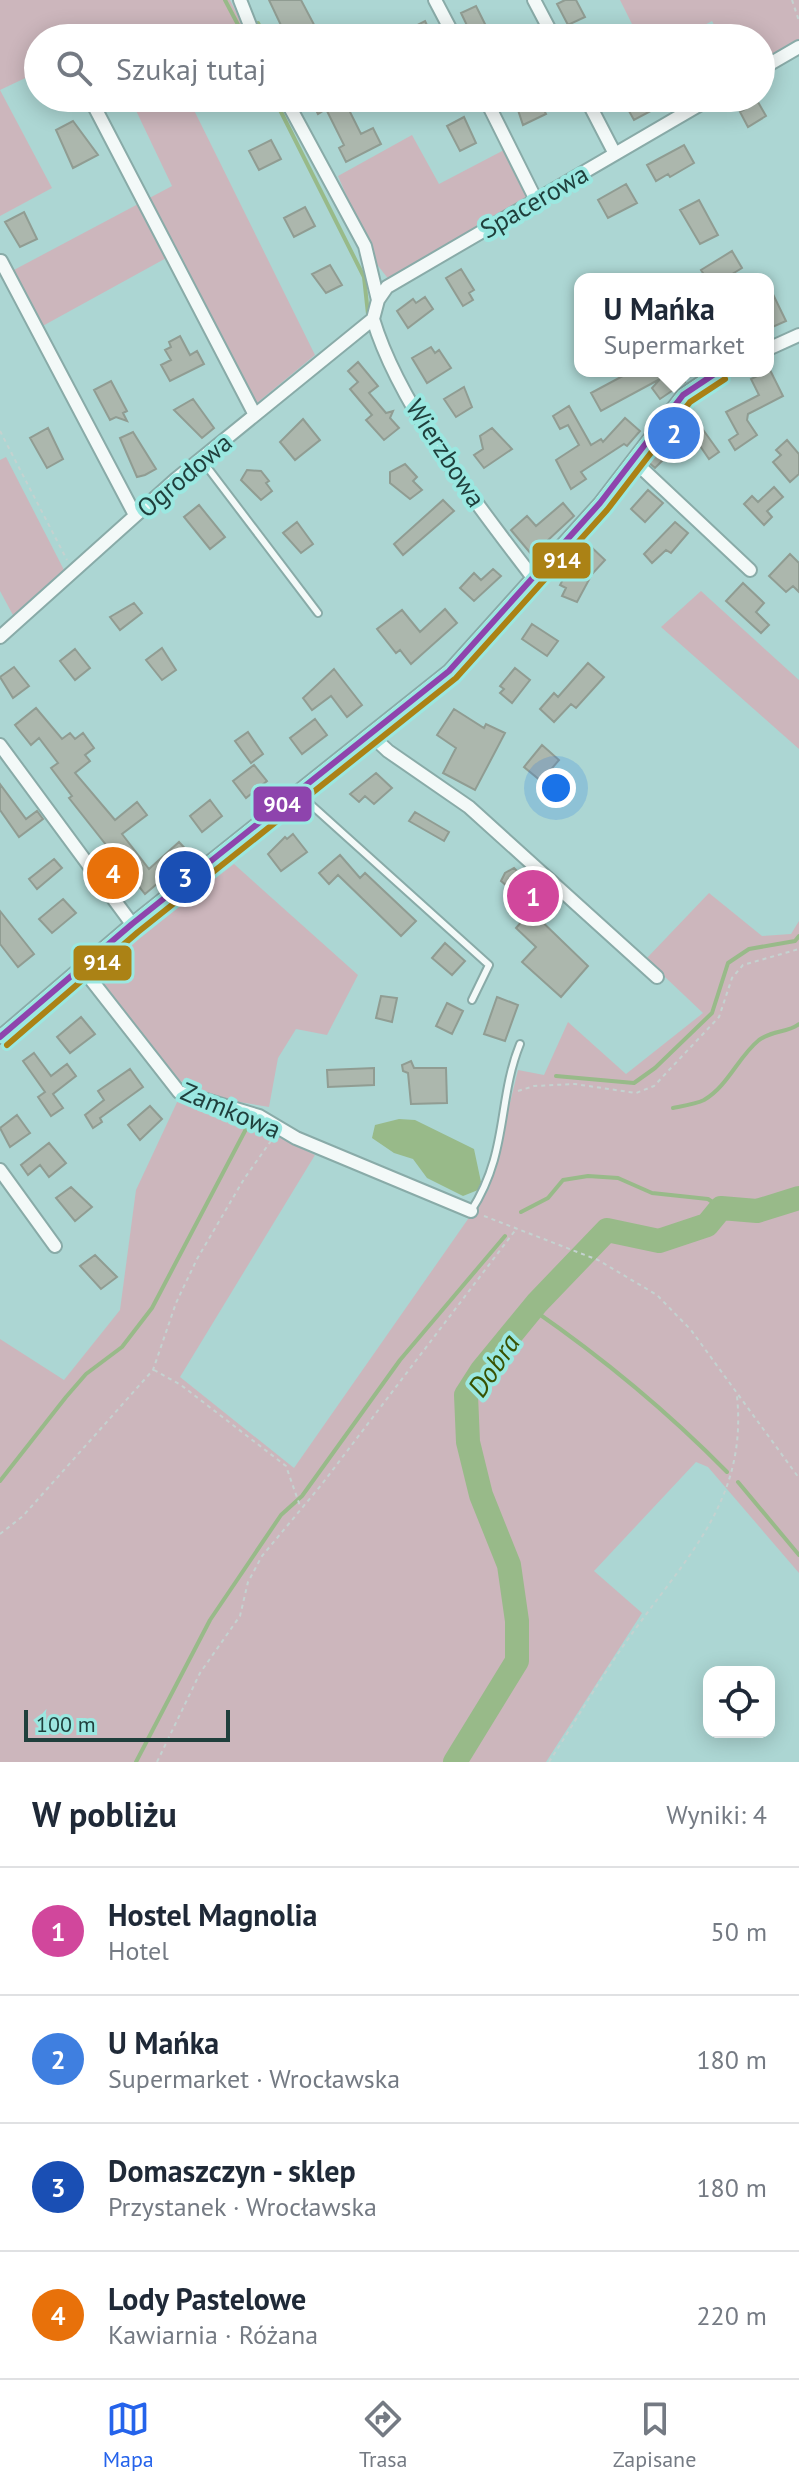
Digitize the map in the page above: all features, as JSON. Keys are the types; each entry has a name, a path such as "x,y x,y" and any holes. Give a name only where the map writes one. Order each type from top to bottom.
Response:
{"street":[{"path":"240,0 249,24"},
{"path":"435,0 448,24"},
{"path":"534,0 547,24"},
{"path":"775,61 795,49 799,65"},
{"path":"97,112 255,415"},
{"path":"293,112 365,246 378,300 373,319"},
{"path":"492,112 536,200"},
{"path":"593,112 615,154"},
{"name":"Spacerowa","path":"378,300 387,287 687,112"},
{"path":"1,261 135,515"},
{"name":"Ogrodowa","path":"0,637 135,515 373,319"},
{"name":"Wierzbowa","path":"373,319 381,345 420,416 482,509 534,579"},
{"path":"774,346 799,335"},
{"path":"0,1037 132,924 372,736 449,671 534,579 683,395 710,377"},
{"path":"633,460 750,570"},
{"path":"372,736 388,751 469,807 657,977"},
{"path":"0,745 11,764 132,924"},
{"path":"0,773 11,764"},
{"name":"Zamkowa","path":"82,968 179,1092 259,1116 279,1130 471,1211"},
{"path":"0,1170 55,1246"}],"lane":[{"path":"201,459 318,613"},
{"path":"298,793 489,965 472,1000"},
{"path":"471,1211 483,1192 494,1163 513,1061 520,1044"}],"path":[{"path":"792,0 799,21"},
{"path":"0,431 73,572"},
{"path":"509,1094 534,1086 575,1084 636,1093 654,1086 719,1017 732,978 743,965 799,949"},
{"path":"0,1534 23,1516 153,1370 176,1303 197,1259 244,1179 279,1130"},
{"path":"471,1211 598,1260 657,1295 691,1330 799,1478"},
{"path":"157,1762 200,1673 240,1616 248,1582 262,1556 517,1228"},
{"path":"153,1370 181,1385 286,1466 300,1507"},
{"path":"549,1762 618,1654 680,1573 717,1513 734,1474 740,1420 737,1395"}],"shaded area":[{"path":"0,0 230,0 242,24 24,24 24,79 0,90"},
{"path":"620,0 799,0 799,39 775,54 775,24 714,24 712,21 706,24 632,24"},
{"path":"0,90 52,188 0,216"},
{"path":"137,112 195,112 315,355 257,403 204,308 179,251 39,328 12,271 172,186"},
{"path":"412,135 439,184 504,150 528,200 390,281 375,262 338,176"},
{"path":"6,457 64,570 14,617 0,591 0,460"},
{"path":"701,591 799,680 799,749 661,627"},
{"path":"234,864 358,975 327,1035 296,1029 278,1058 269,1107 209,1097 172,1076 98,981 108,962"},
{"path":"709,893 762,936 791,934 799,921 799,1573 708,1467 696,1462 594,1571 642,1613 546,1762 462,1762 505,1683 525,1659 525,1627 513,1564 486,1497 477,1460 476,1387 509,1341 503,1336 477,1367 463,1393 463,1413 478,1497 507,1568 512,1658 447,1762 0,1762 0,1339 64,1380 120,1310 136,1190 179,1098 250,1123 315,1155 180,1377 294,1468 489,1189 518,1070 544,1075 568,1022 626,1074 703,1013 646,959"},
{"path":"399,1119 415,1120 474,1149 481,1182 478,1190 463,1196 427,1178 413,1159 394,1153 372,1138 375,1125"}],"building":[{"path":"269,0 301,0 314,24 280,24"},
{"path":"576,0 585,17 567,24 557,4"},
{"path":"476,6 485,24 466,24 461,13"},
{"path":"328,112 350,112 361,134 373,128 381,144 346,162 339,148 344,145"},
{"path":"519,112 545,112 546,114 523,125"},
{"path":"630,112 649,112 634,120"},
{"path":"740,112 764,112 766,116 748,127"},
{"path":"464,117 476,143 460,151 447,126"},
{"path":"73,121 98,155 73,168 56,130"},
{"path":"271,140 281,159 259,170 249,151"},
{"path":"684,145 694,163 656,181 647,165"},
{"path":"626,184 637,203 608,218 598,200"},
{"path":"699,200 718,235 700,244 680,210"},
{"path":"305,207 315,226 294,237 284,218"},
{"path":"24,212 37,239 20,247 5,222"},
{"path":"732,251 742,268 734,273 703,273 701,270"},
{"path":"330,265 342,285 326,293 312,274"},
{"path":"461,269 474,290 469,293 473,300 463,306 446,278"},
{"path":"774,296 786,321 774,326"},
{"path":"425,297 433,309 408,328 397,311 413,299 416,303"},
{"path":"180,336 190,355 197,351 204,364 170,381 161,365 171,360 165,350 171,347 169,342"},
{"path":"431,347 435,353 439,350 451,368 427,383 412,358"},
{"path":"358,362 378,386 369,393 386,413 393,411 390,418 399,428 384,440 366,420 372,415 350,389 358,382 348,371"},
{"path":"621,377 682,377 685,382 660,399 652,388 660,379 601,411 591,393"},
{"path":"774,377 783,396 748,414 747,420 757,435 735,450 729,440 738,434 726,412 759,395 751,379"},
{"path":"111,381 127,411 123,413 127,421 116,417 110,420 94,390"},
{"path":"464,387 472,407 456,417 444,399"},
{"path":"193,399 214,428 202,438 174,410"},
{"path":"569,406 591,445 601,439 603,442 625,418 640,431 627,446 624,444 581,472 586,479 571,489 556,460 579,445 568,425 560,429 553,416"},
{"path":"303,419 320,440 295,460 280,442"},
{"path":"696,420 719,452 709,459 694,437 683,448 679,444 655,468 646,460 680,426 683,430"},
{"path":"48,428 63,459 47,468 30,438"},
{"path":"492,428 512,449 484,468 474,455 483,449 480,436"},
{"path":"133,432 156,469 137,477 120,438"},
{"path":"787,440 799,454 799,474 790,482 773,462 781,455 776,450"},
{"path":"405,464 417,477 413,481 422,490 410,499 390,483 390,472"},
{"path":"247,470 261,471 269,481 266,483 272,491 261,500 241,480"},
{"path":"774,487 783,497 767,511 772,517 764,525 744,504 752,496 758,502"},
{"path":"648,490 663,503 645,522 631,509"},
{"path":"443,500 454,511 403,555 394,544"},
{"path":"563,503 574,516 532,555 511,530 527,516 536,526"},
{"path":"199,505 225,537 210,549 184,517"},
{"path":"297,522 313,544 301,553 283,533"},
{"path":"675,522 688,533 671,553 666,550 652,563 644,554"},
{"path":"589,545 605,560 592,574 577,602 562,596 566,588 560,585 572,563"},
{"path":"790,554 799,563 799,592 793,586 786,592 769,576"},
{"path":"493,569 501,576 474,601 460,588 474,573 481,580"},
{"path":"743,583 764,603 756,612 769,625 761,633 726,601"},
{"path":"134,603 142,613 120,630 110,617"},
{"path":"445,609 457,623 411,664 400,650 396,653 377,629 402,610 420,632"},
{"path":"532,624 558,641 547,656 522,639"},
{"path":"162,648 176,670 162,680 146,660"},
{"path":"75,649 90,668 75,680 60,661"},
{"path":"588,663 604,677 576,708 571,704 554,722 540,709 554,693 558,697"},
{"path":"14,667 29,686 13,698 0,677"},
{"path":"515,668 530,680 512,703 500,693 504,689 500,686"},
{"path":"334,669 362,705 347,717 331,696 312,710 303,698"},
{"path":"36,708 62,739 70,733 75,739 83,733 94,748 85,755 90,761 75,773 115,820 137,802 147,815 122,834 149,869 179,842 191,855 145,894 69,798 72,796 51,768 58,763 39,738 31,745 15,725"},
{"path":"454,709 484,728 486,724 505,733 475,790 443,773 456,748 437,735"},
{"path":"315,719 327,735 302,754 290,738"},
{"path":"248,732 263,754 251,763 235,741"},
{"path":"542,745 559,760 541,781 524,767"},
{"path":"254,765 267,781 246,798 233,781"},
{"path":"376,773 392,788 374,804 365,796 359,802 350,794"},
{"path":"0,784 26,819 37,811 43,819 19,837 0,810"},
{"path":"210,800 222,816 202,832 190,816"},
{"path":"415,812 449,832 444,841 409,821"},
{"path":"293,834 307,852 281,871 268,854 285,837 287,839"},
{"path":"340,855 360,878 365,873 416,921 401,936 338,875 329,884 319,873"},
{"path":"54,859 62,868 37,889 29,879"},
{"path":"514,868 532,886 521,898 501,881 505,873"},
{"path":"63,899 76,913 52,933 39,919"},
{"path":"0,911 34,954 18,967 0,944"},
{"path":"531,911 588,966 561,997 522,962 536,947 516,928"},
{"path":"445,943 465,961 452,975 432,958"},
{"path":"381,996 397,998 392,1022 376,1018"},
{"path":"497,997 518,1005 505,1041 484,1034"},
{"path":"447,1003 463,1011 452,1034 436,1026"},
{"path":"81,1017 95,1034 70,1053 57,1037"},
{"path":"34,1053 51,1076 67,1064 76,1076 53,1094 63,1108 51,1116 38,1097 45,1092 23,1061"},
{"path":"411,1061 414,1068 446,1068 447,1103 411,1104 408,1073 403,1071 402,1065"},
{"path":"374,1068 374,1085 328,1087 327,1070"},
{"path":"130,1069 143,1087 100,1118 102,1122 93,1128 85,1115 104,1100 98,1091"},
{"path":"150,1106 162,1119 140,1140 128,1125"},
{"path":"17,1115 30,1133 10,1147 0,1128"},
{"path":"49,1143 66,1163 49,1177 40,1165 28,1175 21,1165"},
{"path":"71,1187 92,1207 75,1221 56,1198"},
{"path":"95,1255 117,1277 101,1289 80,1266"}],"waterway":[{"path":"225,0 238,24"},
{"path":"281,112 364,277 368,314"},
{"path":"556,1076 634,1083 655,1068 712,1013 728,963 749,949 795,941 799,936"},
{"path":"673,1108 704,1100 720,1087 759,1040 799,1024"},
{"path":"0,1481 86,1374 122,1347 152,1308 246,1129"},
{"path":"521,1212 548,1198 563,1180 588,1176 618,1178 652,1193 708,1199 721,1208"},
{"name":"Dobra","path":"455,1762 517,1661 517,1621 509,1565 481,1495 468,1442 466,1395 482,1370 537,1303 607,1230 659,1241 707,1225 721,1208 757,1211 799,1198"},
{"path":"136,1762 210,1620 281,1515 302,1496 400,1360 505,1236"},
{"path":"532,1309 634,1386 727,1472"},
{"path":"738,1482 799,1555"}],"transit line":[{"name":"904","path":"0,1037 132,924 449,671 600,503 683,395 710,377"},
{"name":"914","path":"7,1045 138,932 456,678 607,510 690,402 725,379"}],"place":[{"name":"U Mańka","path":"674,433"},
{"name":"Lody Pastelowe","path":"113,873"},
{"name":"Domaszczyn - sklep","path":"185,877"},
{"name":"Hostel Magnolia","path":"533,896"}]}
